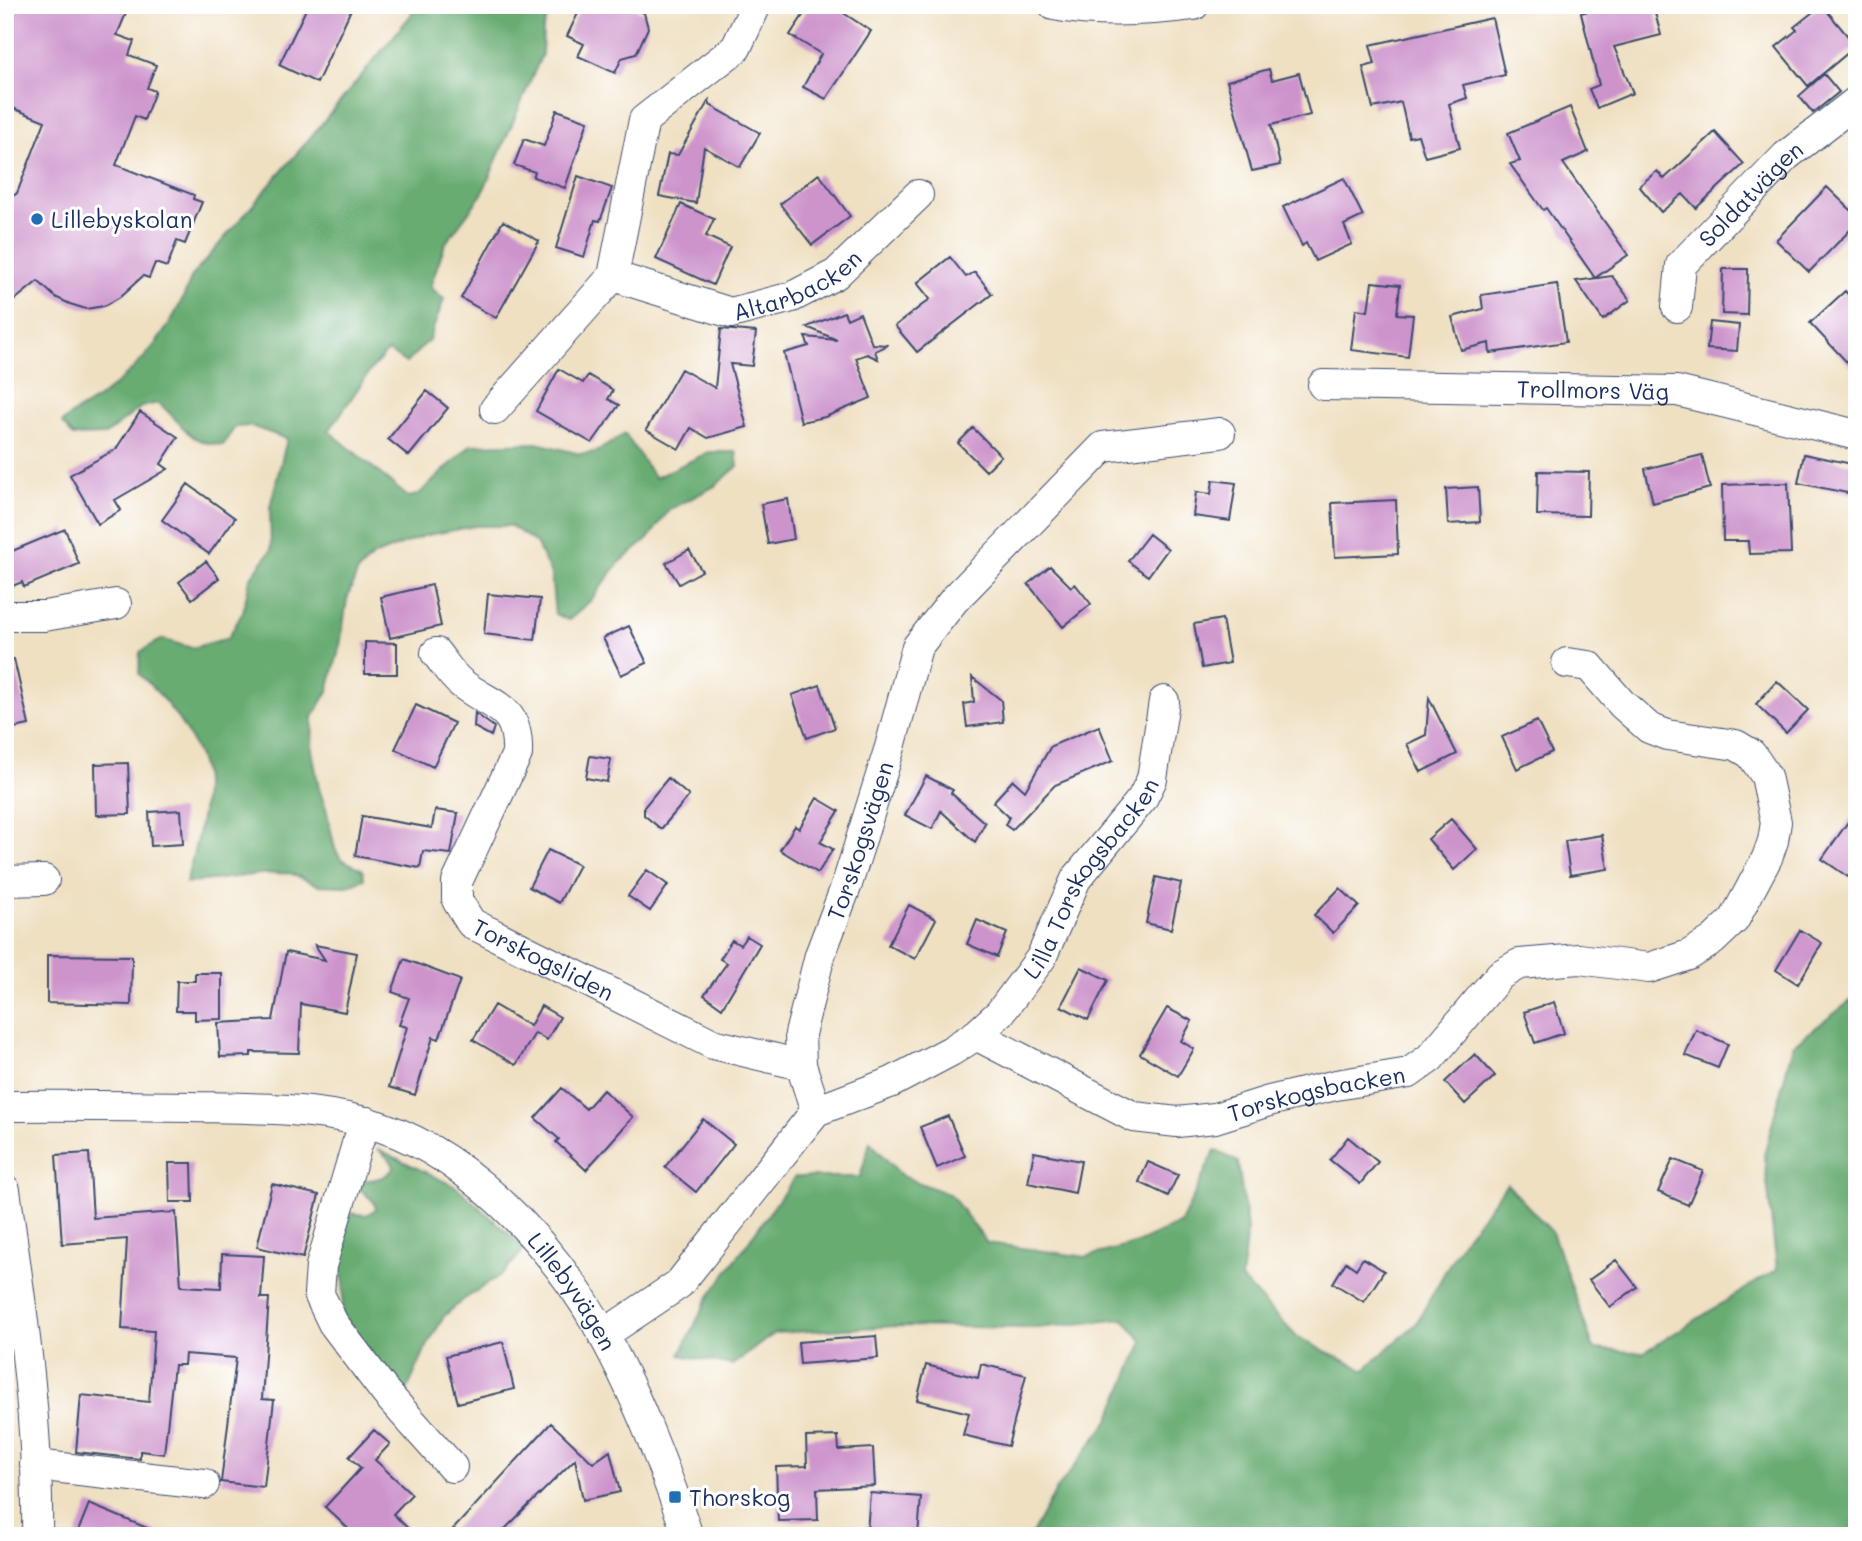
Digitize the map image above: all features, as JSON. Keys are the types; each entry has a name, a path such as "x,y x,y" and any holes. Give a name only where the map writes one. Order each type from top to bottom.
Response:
{"street":[{"path":"495,410 613,276 643,120 736,48 756,5"},
{"path":"1054,5 1067,8 1133,10 1194,5"},
{"name":"Soldatvägen","path":"1677,307 1681,265 1786,156 1857,101"},
{"name":"Altarbacken","path":"613,276 731,313 792,297 836,274 918,194"},
{"name":"Trollmors Väg","path":"1323,385 1677,391 1857,435"},
{"name":"Torskogsvägen","path":"816,1111 801,1065 800,1034 820,956 847,884 890,747 917,647 954,600 1103,447 1220,433"},
{"path":"5,616 44,616 116,604"},
{"name":"Torskogsliden","path":"436,653 459,681 509,714 515,726 517,754 457,881 457,900 471,923 713,1044 801,1065"},
{"name":"Torskogsbacken","path":"976,1035 1134,1116 1177,1122 1215,1118 1309,1091 1409,1073 1430,1058 1500,975 1519,964 1579,959 1649,968 1689,955 1713,940 1734,920 1767,858 1773,841 1776,822 1766,776 1751,754 1736,746 1667,736 1649,728 1622,704 1589,666 1567,663"},
{"name":"Lilla Torskogsbacken","path":"976,1035 1000,1013 1041,958 1076,879 1142,799 1152,779 1164,701"},
{"path":"5,881 44,880"},
{"path":"603,1335 679,1284 816,1111 892,1082 976,1035"},
{"name":"Lillebyvägen","path":"5,1106 275,1108 327,1114 367,1122 452,1162 523,1225 552,1259 603,1335 626,1380 675,1497 688,1536"},
{"path":"367,1122 357,1144 321,1266 319,1294 333,1323 386,1393 452,1467"},
{"path":"5,1190 29,1360 37,1536"},
{"path":"35,1465 204,1484"}],"green space":[{"path":"411,5 552,5 543,29 542,54 482,194 445,244 430,287 444,299 429,340 406,363 388,351 372,368 329,431 408,497 418,495 471,445 537,443 580,454 596,452 625,434 655,478 709,452 736,452 738,466 715,486 669,510 648,539 619,563 591,600 569,620 555,614 551,574 536,543 511,526 475,526 423,536 373,556 358,571 347,599 340,646 328,691 313,717 312,750 335,849 341,859 363,870 364,879 348,886 318,885 290,873 186,883 202,812 203,772 194,746 178,719 139,674 140,652 162,639 192,648 228,638 243,612 250,579 271,550 270,507 287,439 251,426 235,427 223,445 200,441 158,403 141,407 105,435 73,436 62,423 96,400 145,357 167,328 192,276 412,14"},
{"path":"1857,996 1857,1536 1031,1536 1055,1492 1109,1420 1143,1342 1124,1319 1036,1328 897,1326 775,1333 732,1365 680,1355 708,1298 795,1177 860,1177 870,1142 902,1176 951,1195 987,1243 1086,1257 1135,1244 1181,1223 1215,1150 1238,1162 1247,1229 1241,1279 1298,1338 1364,1370 1416,1324 1461,1243 1507,1184 1552,1232 1594,1349 1643,1353 1777,1269 1764,1155 1793,1045"},
{"path":"378,1149 458,1188 525,1248 505,1272 444,1316 403,1399 342,1314 344,1283 341,1272 333,1264 347,1213 366,1215 376,1209 374,1202 355,1184 383,1177 394,1168 392,1162"}],"building":[{"path":"5,5 113,5 127,11 117,35 134,41 129,55 156,65 147,88 155,91 144,120 135,116 116,165 194,195 193,199 202,202 185,244 177,241 167,267 155,263 149,278 143,276 120,297 104,306 86,309 70,304 55,297 38,281 5,308 5,202 17,193 45,121 5,105"},
{"path":"308,5 353,5 317,83 279,65"},
{"path":"582,5 629,5 644,13 648,28 636,54 622,58 615,73 578,56 584,44 567,36"},
{"path":"810,5 831,5 871,31 826,99 803,87 821,54 790,35"},
{"path":"1610,5 1653,5 1661,35 1614,47 1633,93 1597,108 1589,89 1599,85 1581,13"},
{"path":"1822,5 1856,46 1808,86 1776,47 1797,30 1794,27"},
{"path":"1492,18 1505,75 1463,85 1467,98 1449,104 1460,148 1425,157 1418,135 1409,137 1401,102 1373,108 1363,67 1375,64 1370,45"},
{"path":"1269,69 1272,80 1299,73 1310,115 1271,125 1280,165 1252,171 1227,81"},
{"path":"1824,74 1839,92 1813,113 1799,96"},
{"path":"709,100 710,105 760,133 740,167 704,147 696,203 659,196 668,154 678,155"},
{"path":"1570,107 1588,152 1563,163 1628,255 1595,278 1546,208 1543,210 1510,164 1520,161 1508,133"},
{"path":"557,110 588,121 565,188 533,177 535,172 514,165 524,139 544,146"},
{"path":"1715,132 1744,164 1696,208 1683,194 1661,212 1639,186 1657,171 1664,179"},
{"path":"819,174 850,216 812,245 780,204"},
{"path":"578,176 612,188 600,221 595,220 584,257 556,248"},
{"path":"1344,178 1363,216 1344,225 1352,244 1315,261 1306,243 1302,246 1283,207"},
{"path":"1827,187 1857,216 1857,223 1809,272 1776,240"},
{"path":"681,204 714,219 706,236 730,247 713,285 656,259"},
{"path":"503,221 539,241 496,318 461,298"},
{"path":"950,257 966,277 975,272 992,294 917,352 895,326 930,299 917,283"},
{"path":"1723,269 1748,269 1747,315 1722,314"},
{"path":"1612,276 1630,300 1603,320 1576,281"},
{"path":"1372,282 1400,285 1397,314 1413,315 1408,357 1351,350 1356,309 1368,311"},
{"path":"1557,284 1566,342 1490,353 1489,343 1461,350 1452,317 1483,309 1481,295"},
{"path":"1845,291 1857,304 1857,373 1810,323"},
{"path":"844,312 847,319 860,313 872,344 888,345 875,351 878,359 867,354 856,358 871,398 825,417 801,422 784,353 809,346 805,337 837,340 807,327"},
{"path":"1710,322 1739,325 1737,351 1707,349"},
{"path":"721,329 756,332 752,366 730,364 747,427 708,438 691,428 679,449 646,430 681,369 715,388"},
{"path":"559,369 583,383 588,375 613,390 608,399 619,405 592,443 536,411"},
{"path":"427,391 448,408 409,456 388,439"},
{"path":"140,412 178,437 161,464 168,469 115,500 121,510 98,524 70,475 116,449"},
{"path":"973,428 1001,456 986,471 958,443"},
{"path":"1804,454 1857,465 1857,495 1798,483"},
{"path":"1702,455 1710,488 1653,503 1645,469"},
{"path":"1538,471 1589,472 1588,516 1537,515"},
{"path":"1213,480 1236,483 1230,521 1193,516 1196,492 1211,494"},
{"path":"1788,483 1791,553 1749,554 1748,541 1723,541 1722,485"},
{"path":"188,484 235,518 209,554 162,520"},
{"path":"1478,487 1480,522 1448,524 1446,489"},
{"path":"788,499 794,539 768,544 761,504"},
{"path":"1396,500 1398,554 1335,557 1332,503"},
{"path":"65,529 79,564 24,587 22,582 5,589 5,554"},
{"path":"1149,534 1168,549 1148,576 1128,561"},
{"path":"689,550 702,571 679,584 666,563"},
{"path":"206,561 219,578 192,599 179,582"},
{"path":"1050,566 1071,587 1075,584 1091,604 1063,627 1028,584"},
{"path":"432,585 441,626 390,638 381,597"},
{"path":"488,594 540,599 535,640 484,634"},
{"path":"1222,619 1230,663 1202,668 1194,624"},
{"path":"629,626 647,663 621,675 603,638"},
{"path":"365,642 397,643 397,674 365,674"},
{"path":"14,659 29,725 5,730 5,660"},
{"path":"972,677 1001,700 1003,722 967,727 964,704 974,702"},
{"path":"1777,681 1808,710 1786,733 1756,704"},
{"path":"820,685 835,728 807,738 792,695"},
{"path":"1429,698 1457,754 1421,772 1407,744 1426,735"},
{"path":"416,705 454,723 433,767 395,749"},
{"path":"475,713 494,727 491,736 474,727"},
{"path":"1537,721 1552,752 1517,769 1502,737"},
{"path":"1099,726 1113,761 1055,785 1012,830 1005,825 1009,817 993,802 1013,780 1025,791 1051,746"},
{"path":"590,756 611,759 607,782 586,778"},
{"path":"128,763 130,814 96,815 95,764"},
{"path":"926,776 953,790 951,793 985,823 975,842 941,811 932,829 905,815"},
{"path":"668,778 689,796 661,829 644,815 644,807"},
{"path":"817,798 839,811 820,842 833,849 818,873 780,850 795,826 799,829"},
{"path":"1857,809 1857,865 1848,877 1822,859"},
{"path":"181,810 183,844 151,846 149,812"},
{"path":"435,810 458,813 451,854 423,851 420,868 355,856 362,816 432,828"},
{"path":"1451,819 1477,849 1454,870 1428,839"},
{"path":"1602,835 1608,869 1570,875 1565,841"},
{"path":"548,850 579,865 559,903 529,887"},
{"path":"647,870 668,885 650,911 628,896"},
{"path":"1156,877 1181,883 1171,929 1146,923"},
{"path":"1340,888 1359,906 1333,933 1314,915"},
{"path":"909,905 936,919 915,959 888,945"},
{"path":"977,920 1007,933 997,957 967,944"},
{"path":"1800,930 1822,943 1798,984 1776,970"},
{"path":"747,936 760,944 722,1008 704,995 727,963 720,959 732,940 740,945"},
{"path":"315,945 357,953 345,1012 301,1004 299,1053 251,1052 251,1056 220,1057 218,1023 273,1020 286,952 325,960"},
{"path":"47,955 132,956 131,1005 47,1003"},
{"path":"404,959 460,980 439,1039 433,1037 415,1095 389,1087 407,1027 399,1025 409,998 392,992"},
{"path":"1081,967 1108,980 1088,1020 1061,1006"},
{"path":"195,973 222,973 222,1019 195,1020 195,1011 176,1011 177,981 195,981"},
{"path":"1554,1002 1564,1033 1535,1043 1524,1012"},
{"path":"494,1005 530,1026 541,1006 560,1017 547,1040 535,1033 516,1065 473,1040"},
{"path":"1167,1008 1192,1021 1181,1041 1194,1049 1178,1076 1140,1054"},
{"path":"1696,1030 1728,1044 1718,1068 1685,1055"},
{"path":"1475,1054 1495,1076 1465,1104 1445,1082"},
{"path":"562,1088 586,1109 603,1090 633,1117 586,1170 556,1142 559,1139 535,1118"},
{"path":"948,1116 965,1156 937,1168 920,1127"},
{"path":"703,1119 734,1144 696,1192 665,1167"},
{"path":"1348,1137 1378,1162 1360,1184 1330,1160"},
{"path":"1034,1152 1081,1161 1075,1193 1028,1183"},
{"path":"89,1153 93,1218 176,1212 181,1286 221,1288 222,1254 264,1256 261,1298 269,1298 262,1399 274,1400 264,1487 221,1482 236,1358 185,1354 184,1365 174,1365 164,1454 140,1451 140,1459 76,1452 81,1395 149,1402 154,1331 122,1329 127,1239 62,1244 56,1155"},
{"path":"1673,1159 1703,1171 1688,1205 1658,1192"},
{"path":"1148,1162 1178,1175 1168,1196 1139,1182"},
{"path":"169,1163 192,1163 193,1202 170,1202"},
{"path":"272,1184 319,1195 303,1258 257,1247"},
{"path":"1363,1258 1384,1271 1364,1302 1333,1283 1346,1262 1356,1269"},
{"path":"1616,1260 1637,1287 1610,1307 1589,1280"},
{"path":"876,1336 878,1358 800,1364 798,1342"},
{"path":"503,1342 514,1389 458,1403 446,1356"},
{"path":"981,1364 1026,1375 1008,1446 963,1435 969,1413 917,1400 926,1365 978,1378"},
{"path":"551,1423 593,1463 610,1451 620,1492 583,1500 575,1459 498,1536 447,1536"},
{"path":"374,1430 390,1444 375,1460 412,1494 393,1514 416,1536 356,1536 325,1507 361,1468 349,1457"},
{"path":"838,1436 839,1450 873,1448 875,1486 817,1489 818,1520 778,1521 776,1467 807,1466 806,1437"},
{"path":"870,1493 921,1497 918,1536 867,1532"},
{"path":"89,1504 164,1535 164,1536 76,1536"}],"place":[{"name":"Lillebyskolan","path":"37,219"},
{"name":"Thorskog","path":"675,1497"}]}
